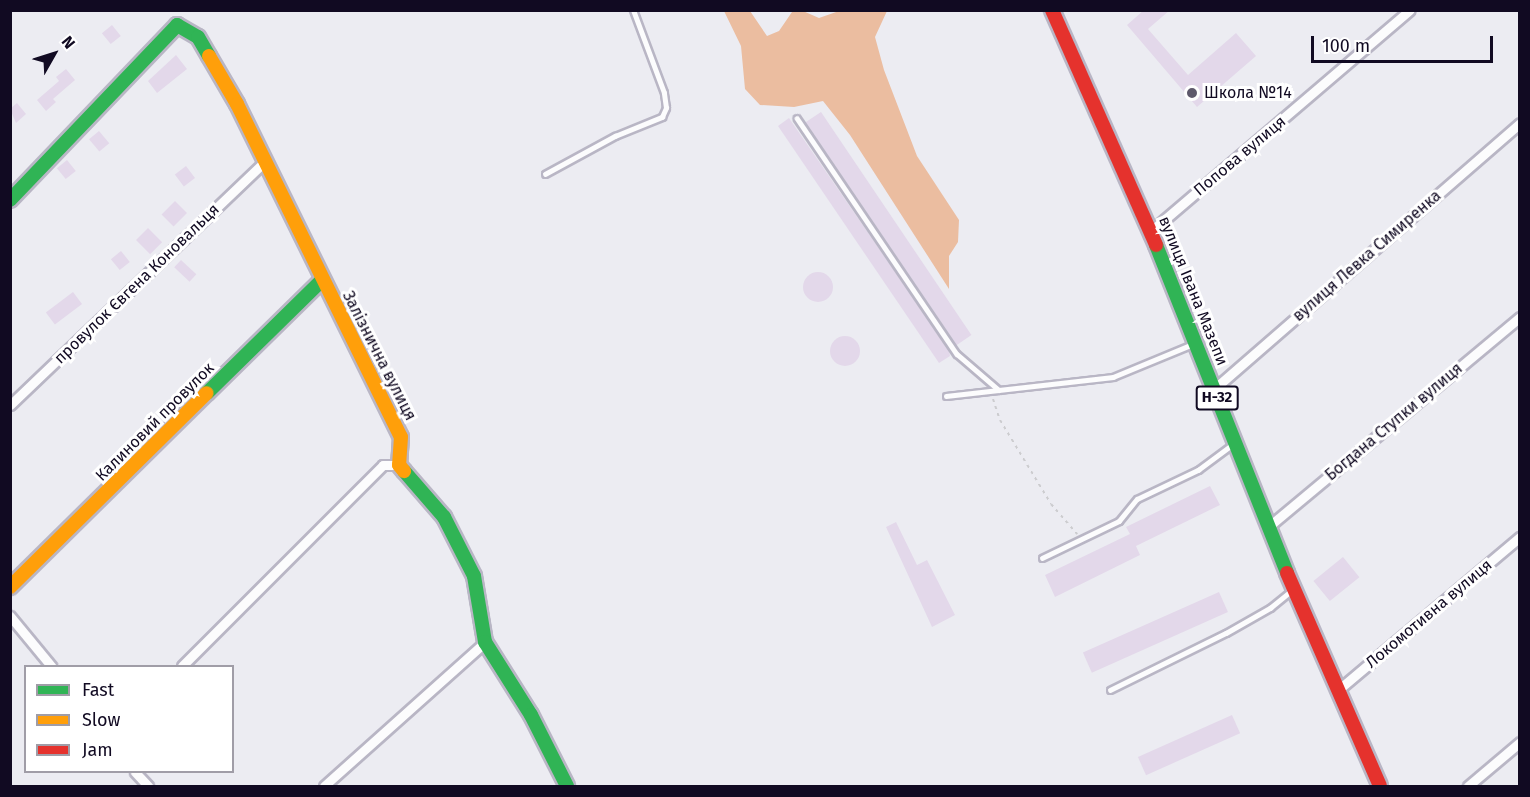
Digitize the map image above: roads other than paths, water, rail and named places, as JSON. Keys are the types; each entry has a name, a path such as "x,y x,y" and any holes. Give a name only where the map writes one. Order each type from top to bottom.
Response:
{"street":[{"name":"вулиця Івана Мазепи","path":"1052,10 1151,231 1293,589 1380,786"},
{"name":"Попова вулиця","path":"1151,231 1410,10"},
{"name":"Залізнична вулиця","path":"10,200 165,35 177,25 198,37 237,104 401,437 399,465"},
{"name":"вулиця Левка Симиренка","path":"1214,388 1520,123"},
{"name":"провулок Євгена Коновальця","path":"10,405 264,162"},
{"name":"Калиновий провулок","path":"10,587 322,280"},
{"name":"Богдана Ступки вулиця","path":"1268,527 1520,317"},
{"path":"183,665 383,465 399,465 444,517 474,576 485,642 531,715 567,786"},
{"name":"Локомотивна вулиця","path":"1338,690 1520,537"},
{"path":"10,616 50,665"},
{"path":"324,786 485,642"},
{"path":"1468,786 1520,742"},
{"path":"137,773 148,786"}],"lane":[{"path":"545,174 615,136 662,117 666,108 664,93 633,10"},
{"path":"797,118 957,354 999,390"},
{"path":"946,396 1113,377 1195,342"},
{"path":"1042,558 1119,521 1137,499 1197,470 1235,443"},
{"path":"1110,690 1226,633 1270,608 1293,589"}],"place":[{"name":"Школа №14","path":"1192,93"}]}
